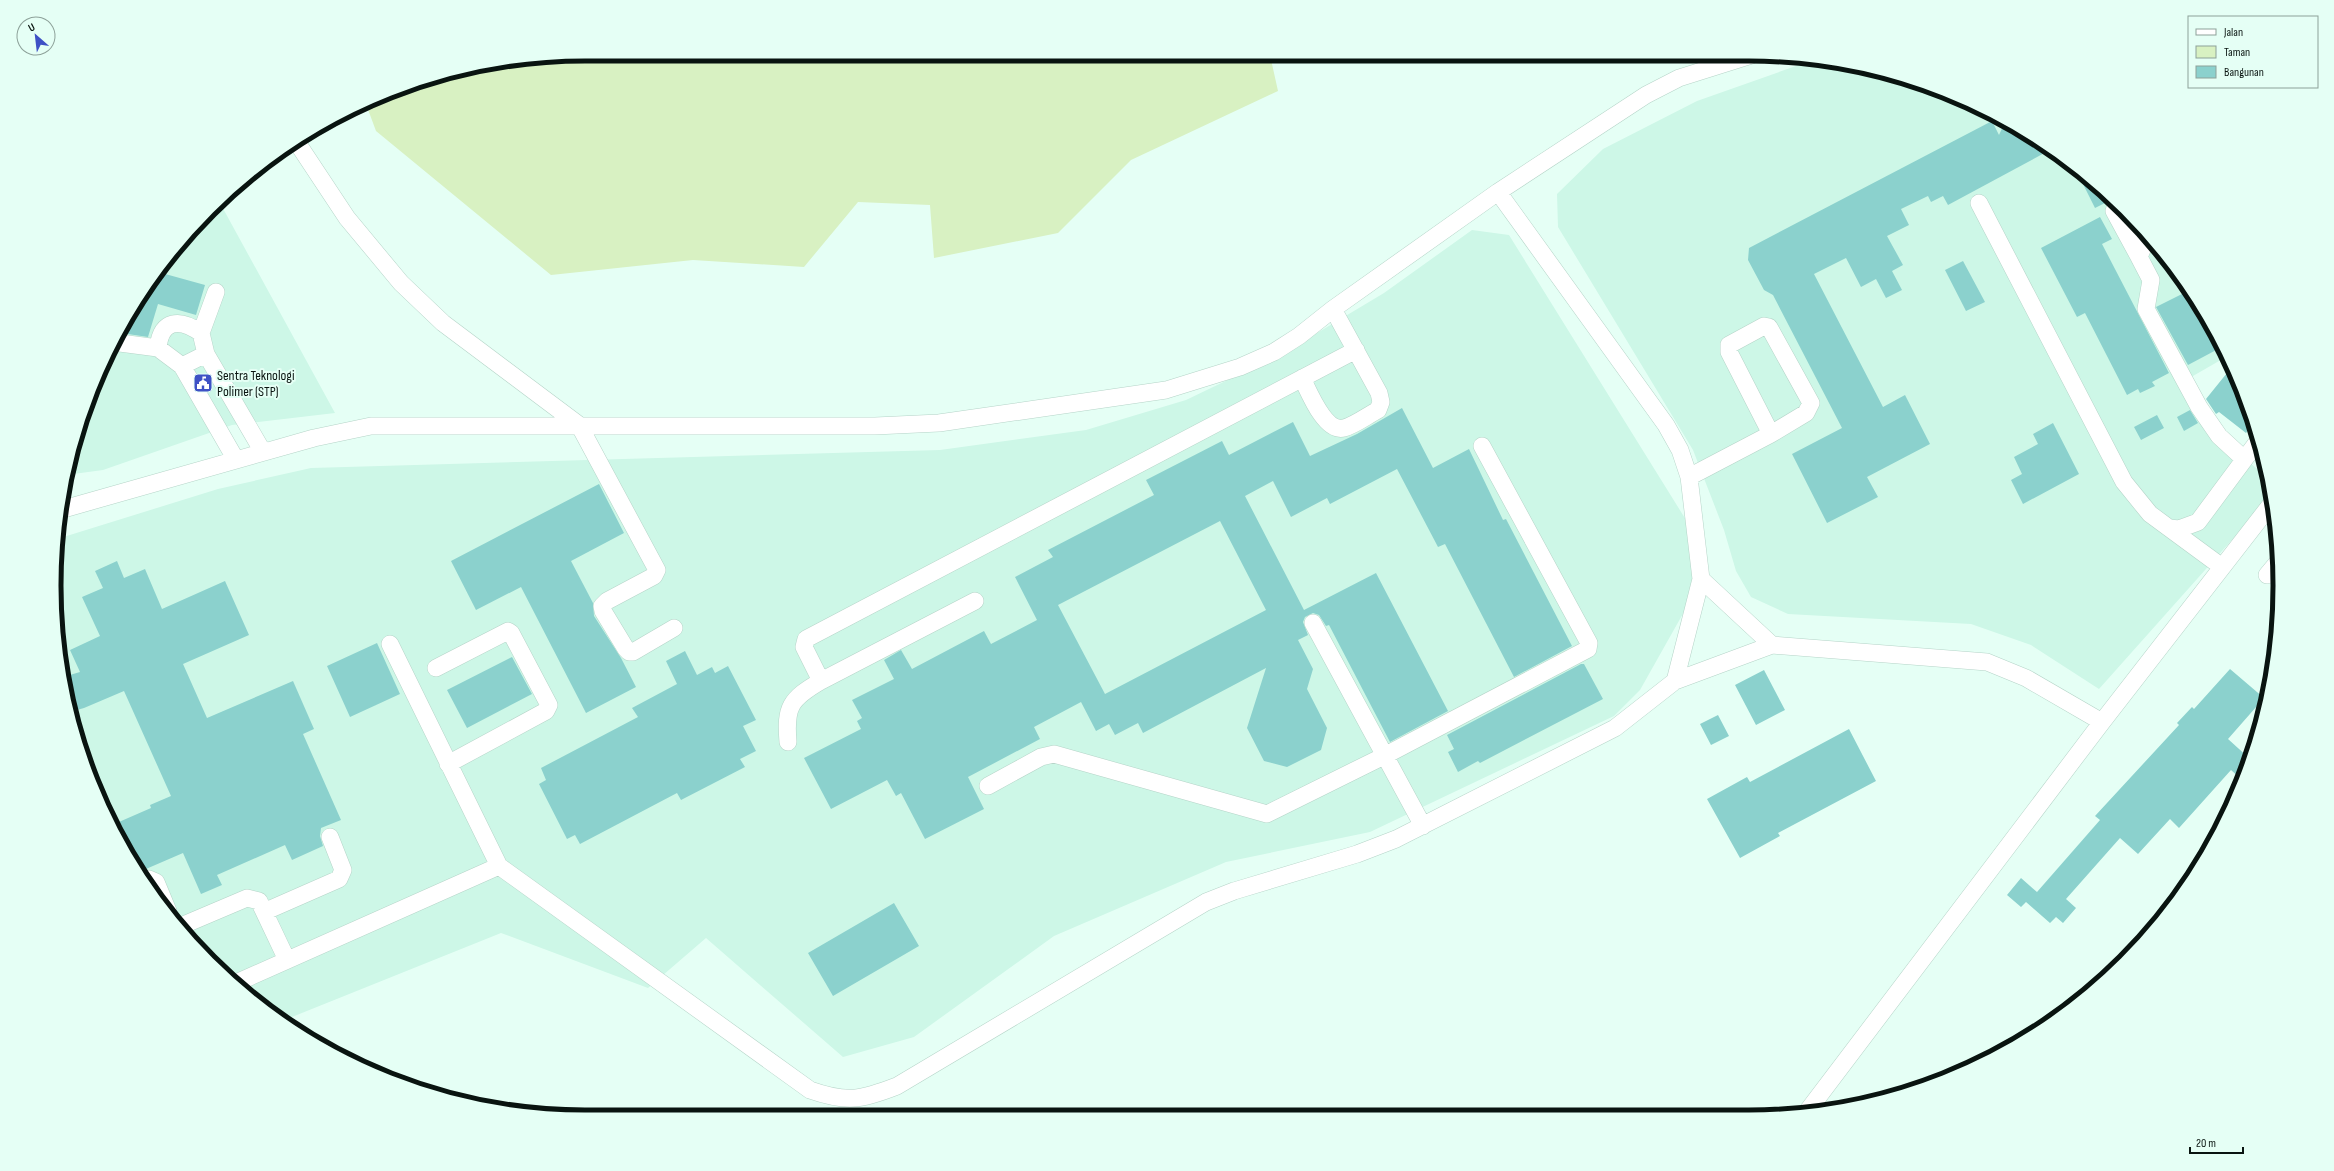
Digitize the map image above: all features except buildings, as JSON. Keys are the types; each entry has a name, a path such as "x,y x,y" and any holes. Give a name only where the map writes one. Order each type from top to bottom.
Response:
{"lane":[{"path":"67,508 314,438 371,426 579,424 875,426 938,423 1005,415 1166,390 1207,379 1240,367 1274,352 1299,336 1333,309 1498,192 1646,95 1679,78 1733,61"},
{"path":"299,146 348,218 401,284 443,323 579,424 657,570 654,576 606,601 602,606 603,611 629,652 674,628"},
{"path":"1498,192 1666,425 1680,450 1688,477 1701,579 1675,681"},
{"path":"1979,203 2124,482 2150,514 2222,567"},
{"path":"2114,211 2151,280 2146,308 2199,407 2219,436 2244,459"},
{"path":"2139,257 2145,243"},
{"path":"216,292 200,333 206,354 263,452"},
{"path":"1302,378 1324,419 1333,427 1344,428 1378,410 1381,402 1379,393 1333,309"},
{"path":"158,348 161,332 169,325 180,323 190,326 200,333"},
{"path":"1688,477 1771,434 1806,413 1811,403 1769,327 1764,326 1728,344 1729,352 1771,434"},
{"path":"121,343 158,348 182,366 236,460"},
{"path":"821,681 804,647 806,639 1356,350"},
{"path":"182,366 206,354"},
{"path":"988,786 1041,757 1054,754 1267,814 1384,756 1588,648 1589,643 1482,446"},
{"path":"2169,528 2179,529 2198,522 2254,447"},
{"path":"1810,1107 2102,722 2268,509"},
{"path":"1701,579 1772,644"},
{"path":"788,742 786,721 789,708 793,702 821,681 975,601"},
{"path":"1313,623 1423,826"},
{"path":"436,668 508,632 511,633 549,705 546,711 448,764"},
{"path":"390,644 499,866 810,1090 832,1098 852,1099 875,1095 897,1086 1206,902 1371,849 1423,826 1615,728 1675,681 1772,644 1987,662 2026,678 2102,722"},
{"path":"266,911 339,879 343,870 330,837"},
{"path":"241,981 499,866"},
{"path":"151,879 156,882 161,893"},
{"path":"185,924 247,898 259,900 266,911 287,960"}],"shaded area":[{"path":"1802,64 1851,71 1884,79 1949,101 2011,131 2068,169 2094,191 2143,240 2165,266 2185,294 2203,323 2222,360 2186,380 2219,438 2260,471 2266,501 2099,689 2031,645 1971,624 1788,614 1751,597 1736,571 1724,530 1693,450 1558,227 1557,194 1603,149 1697,101"},
{"path":"223,208 335,413 232,425 103,470 73,474 89,417 115,354 131,323 169,266 191,240"},
{"path":"1472,230 1509,235 1696,536 1698,587 1640,690 1614,716 1370,832 1226,862 1054,936 914,1037 843,1057 706,938 648,988 501,933 289,1018 266,1002 240,980 191,931 169,905 131,848 101,786 89,754 71,688 65,654 61,586 63,537 218,489 311,468 940,450 1086,430 1186,400 1282,354 1384,293"}],"green space":[{"path":"1271,61 1278,91 1131,160 1058,233 934,258 930,205 858,202 804,267 693,260 551,275 376,131 368,109 385,101 417,89 483,71 517,65 551,62"}],"place":[{"name":"Sentra Teknologi Polimer (STP)","path":"203,383"}]}
